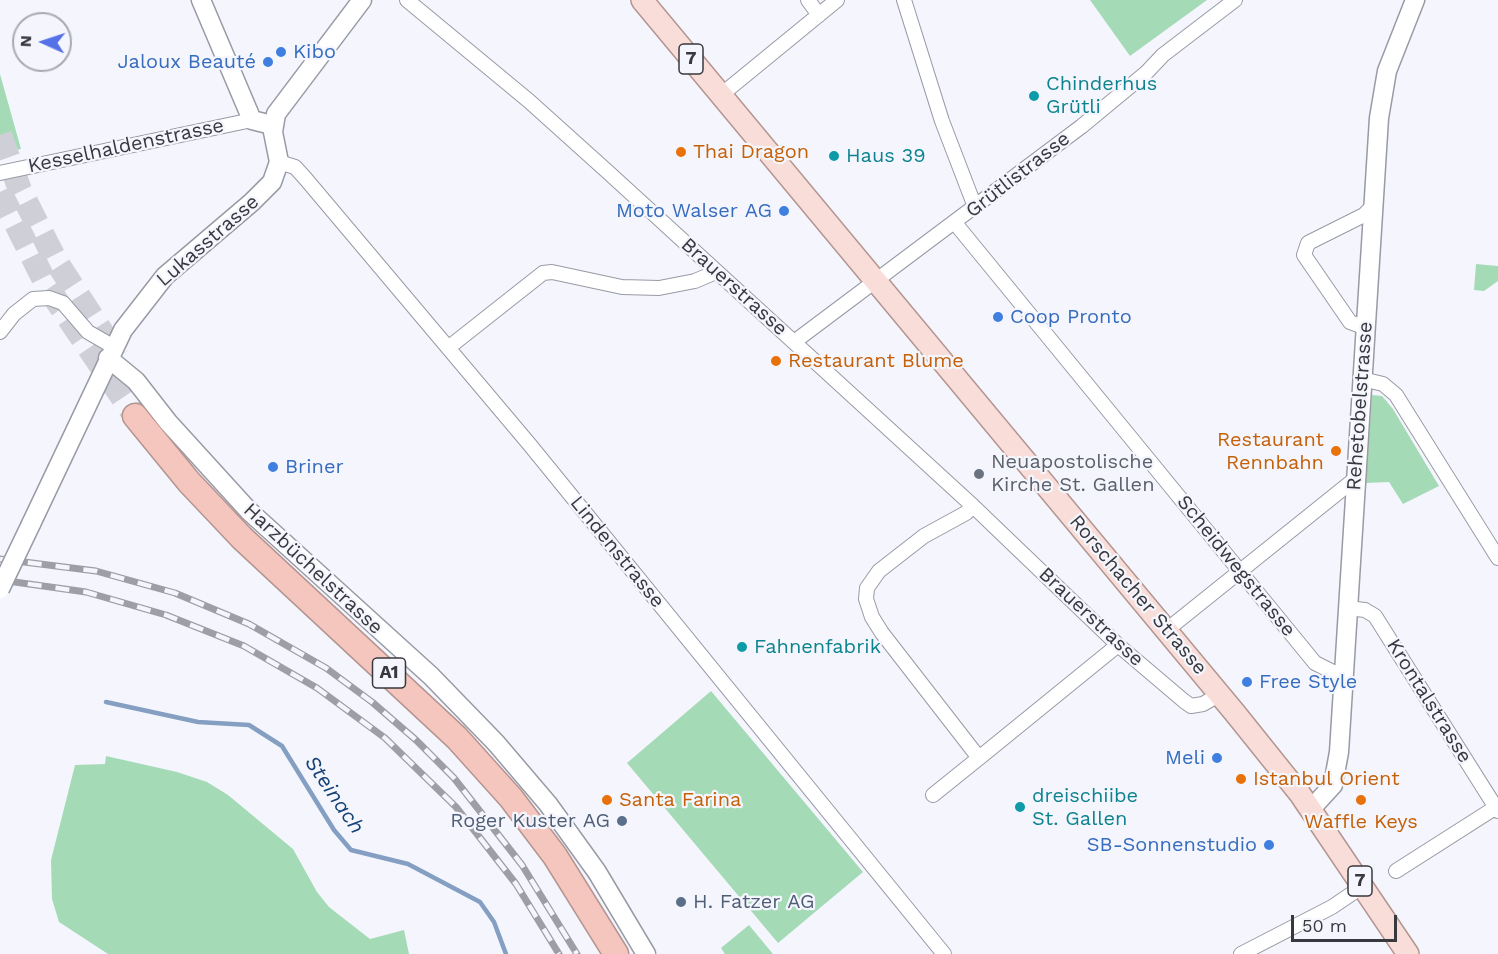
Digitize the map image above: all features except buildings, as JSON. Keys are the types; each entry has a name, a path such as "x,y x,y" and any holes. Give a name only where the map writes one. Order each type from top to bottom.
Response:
{"highway":[{"name":"A1","path":"135,416 189,482 235,531 457,738 511,798 555,856 616,954"}],"main road":[{"name":"Rorschacher Strasse","path":"642,0 1168,629 1311,809 1408,954"}],"street":[{"path":"201,0 252,120 272,125"},
{"path":"279,162 272,125 282,105 319,60 362,0"},
{"name":"Brauerstrasse","path":"407,0 537,109 794,342 973,506 1118,645 1191,705 1203,704 1220,694"},
{"path":"808,0 819,15"},
{"path":"721,95 837,0"},
{"path":"904,0 939,111 975,207"},
{"name":"Grütlistrasse","path":"794,342 1082,126 1146,73 1163,55 1236,0"},
{"name":"Rehetobelstrasse","path":"1311,809 1328,792 1336,776 1379,118 1387,71 1415,0"},
{"name":"Kesselhaldenstrasse","path":"0,173 252,120"},
{"name":"Lindenstrasse","path":"279,162 296,167 530,445 944,954"},
{"name":"Lukasstrasse","path":"0,589 111,352 146,298 165,276 264,192 277,174 279,162"},
{"path":"1366,328 1350,322 1304,255 1308,243 1365,215 1372,206"},
{"name":"Scheidwegstrasse","path":"955,223 1316,663 1324,669 1344,673"},
{"path":"448,348 543,273 552,272 622,288 659,288 695,281 716,272"},
{"path":"0,332 14,314 33,299 50,298 63,303 88,332 111,352"},
{"name":"Harzbüchelstrasse","path":"111,352 168,422 249,511 431,676 496,743 548,804 597,872 646,954"},
{"path":"1362,379 1383,384 1396,395 1498,558"},
{"path":"1168,629 1355,479"},
{"path":"973,506 966,513 924,536 879,571 867,588 866,599 872,617 882,633 979,758"},
{"name":"Krontalstrasse","path":"1347,608 1365,610 1375,616 1497,808"},
{"path":"933,795 1118,645"},
{"path":"1396,871 1497,808"},
{"path":"1241,954 1332,907 1363,886"}],"green space":[{"path":"1090,0 1207,0 1130,56"},
{"path":"0,74 21,149 0,154"},
{"path":"1476,264 1498,266 1498,281 1484,291 1474,290"},
{"path":"1372,395 1382,396 1393,409 1439,486 1403,504 1389,482 1366,483"},
{"path":"711,691 863,872 778,943 627,763"},
{"path":"106,756 177,772 207,782 228,795 293,849 317,892 329,907 370,939 404,930 409,954 108,954 59,922 52,899 51,860 75,765 105,764"},
{"path":"749,925 773,954 725,954 721,948"}],"waterway":[{"name":"Steinach","path":"106,702 198,722 249,725 282,746 334,830 351,850 408,864 480,902 494,922 506,954"}],"tunnel":[{"path":"0,135 20,190 56,261 118,357"},
{"path":"0,192 48,288 135,416"}],"railway":[{"path":"0,559 96,571 175,593 249,624 326,668 372,702 416,740 454,778 522,865 577,954"},
{"path":"0,580 86,592 166,615 244,646 317,688 385,738 456,807 516,884 559,954"}],"place":[{"name":"Kibo","path":"281,52"},
{"name":"Jaloux Beauté","path":"268,62"},
{"name":"Chinderhus Grütli","path":"1034,96"},
{"name":"Thai Dragon","path":"681,152"},
{"name":"Haus 39","path":"834,156"},
{"name":"Moto Walser AG","path":"784,211"},
{"name":"Coop Pronto","path":"998,317"},
{"name":"Restaurant Blume","path":"776,361"},
{"name":"Restaurant Rennbahn","path":"1336,451"},
{"name":"Briner","path":"273,467"},
{"name":"Neuapostolische Kirche St. Gallen","path":"979,474"},
{"name":"Fahnenfabrik","path":"742,647"},
{"name":"Free Style","path":"1247,682"},
{"name":"Meli","path":"1217,758"},
{"name":"Istanbul Orient","path":"1241,779"},
{"name":"Santa Farina","path":"607,800"},
{"name":"Waffle Keys","path":"1361,800"},
{"name":"dreischiibe St. Gallen","path":"1020,807"},
{"name":"Roger Kuster AG","path":"622,821"},
{"name":"SB-Sonnenstudio","path":"1269,845"},
{"name":"H. Fatzer AG","path":"681,902"}]}
